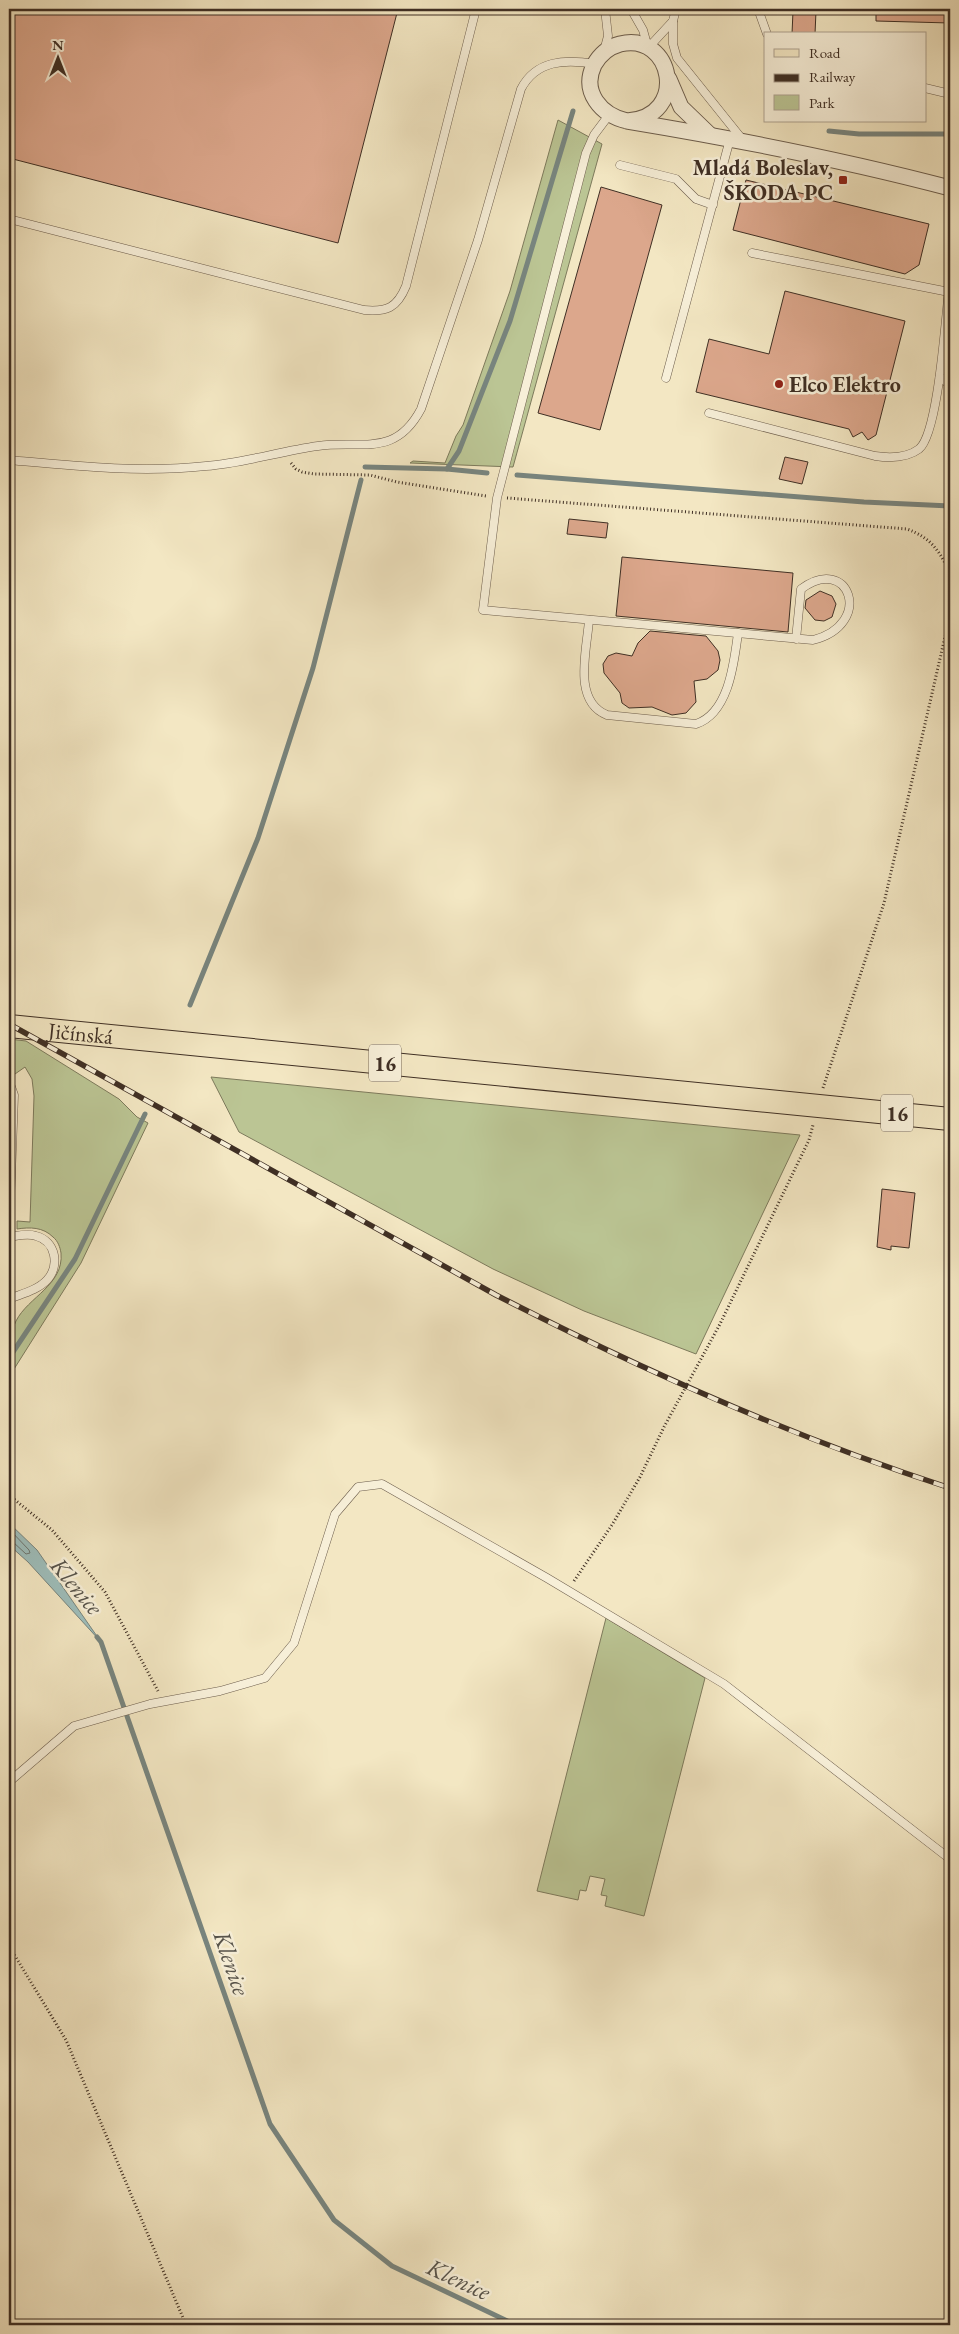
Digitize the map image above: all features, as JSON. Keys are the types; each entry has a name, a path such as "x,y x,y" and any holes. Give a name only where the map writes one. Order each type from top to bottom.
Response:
{"main road":[{"name":"Jičínská","path":"9,1026 817,1105"},
{"name":"16","path":"817,1105 950,1119"}],"street":[{"path":"710,135 681,107 661,59 648,48 633,43 626,43 604,52 594,64 590,80 593,96 609,115 627,121 737,140 896,173 950,188"},
{"path":"627,121 645,118 659,107 667,91 668,74"}],"lane":[{"path":"9,218 364,310 379,311 390,308 401,299 406,286 476,9"},
{"path":"604,9 608,36 604,52"},
{"path":"631,9 643,30 648,48"},
{"path":"666,378 713,204 737,140 677,58 672,44 673,21 676,9"},
{"path":"758,9 766,32"},
{"path":"648,48 673,21"},
{"path":"9,460 99,468 149,470 225,464 332,444 375,445 395,438 412,424 421,409 478,240 521,89 533,74 556,62 571,61 594,64"},
{"path":"926,88 950,94"},
{"path":"609,115 594,135 586,153 497,498 483,610 796,639 814,640 821,638 840,626 850,603 850,594 843,586 832,580 824,579 808,584 801,589 796,639"},
{"path":"620,165 676,179 696,198 713,204"},
{"path":"752,253 948,292"},
{"path":"709,413 875,456 896,457 919,449 925,442 940,377 950,280"},
{"path":"940,377 950,385"},
{"path":"589,620 584,684 590,704 607,716 696,724 703,722 720,707 734,658 738,633"},
{"path":"9,1081 14,1095 9,1232"},
{"path":"9,1237 30,1235 45,1240 52,1248 54,1263 47,1281 36,1289 9,1300"},
{"path":"9,1782 74,1726 150,1704 220,1691 265,1678 294,1643 335,1514 358,1487 382,1484 568,1590 724,1684 950,1859"}],"path":[{"path":"283,452 296,469 302,472 370,476 497,498 907,529 922,535 931,542 950,573"},
{"path":"568,1590 612,1526 640,1477 664,1427 716,1332 809,1140 817,1105 884,903 950,615"},
{"path":"9,1496 52,1530 106,1592 164,1702"},
{"path":"9,1946 66,2040 186,2325"}],"green space":[{"path":"558,120 602,144 513,467 410,463 413,461 445,463 456,436 463,425 510,291"},
{"path":"9,1039 26,1041 119,1099 137,1117 148,1123 81,1263 9,1377 9,1349 13,1328 22,1312 57,1274 61,1253 56,1240 45,1231 31,1228 17,1229 17,1221 30,1222 34,1096 32,1079 25,1067 15,1074 9,1069"},
{"path":"211,1077 800,1135 696,1354 584,1311 493,1269 239,1132"},
{"path":"606,1618 705,1678 644,1916 605,1906 607,1896 601,1895 605,1879 590,1876 586,1891 580,1890 578,1900 537,1891"}],"water":[{"name":"Klenice","path":"9,1523 37,1550 101,1642 28,1562 9,1545"}],"building":[{"path":"9,9 398,9 338,243 9,158"},
{"path":"876,9 950,9 950,23 876,21"},
{"path":"793,11 816,11 815,32 792,32"},
{"path":"746,180 929,224 919,265 905,274 733,230"},
{"path":"601,187 662,205 600,430 538,413"},
{"path":"785,291 905,321 876,435 868,440 862,432 853,437 849,429 696,392 709,339 769,354"},
{"path":"785,457 808,462 802,484 779,479"},
{"path":"569,519 608,523 606,538 567,534"},
{"path":"622,557 793,573 788,632 616,616"},
{"path":"820,591 832,596 836,604 832,617 824,621 815,620 805,608 806,600"},
{"path":"650,631 706,636 718,651 720,660 718,670 707,679 694,681 696,702 686,713 672,715 652,707 629,708 622,703 620,693 604,673 603,664 608,656 616,653 632,656 638,643"},
{"path":"882,1189 915,1193 909,1248 891,1246 891,1250 877,1247"}],"waterway":[{"path":"365,467 447,469 459,451 510,321 573,111"},
{"path":"829,131 859,134 950,134"},
{"path":"447,469 487,473"},
{"path":"517,475 864,502 950,506"},
{"path":"190,1005 258,838 313,668 361,480"},
{"path":"9,1358 75,1259 145,1114"},
{"name":"Klenice","path":"97,1637 101,1642 270,2124 334,2220 392,2266 516,2325"}],"railway":[{"path":"9,1024 496,1295 552,1323 663,1376 776,1425 950,1488"}],"place":[{"name":"Mladá Boleslav, ŠKODA PC","path":"843,180"},
{"name":"Elco Elektro","path":"779,384"}]}
